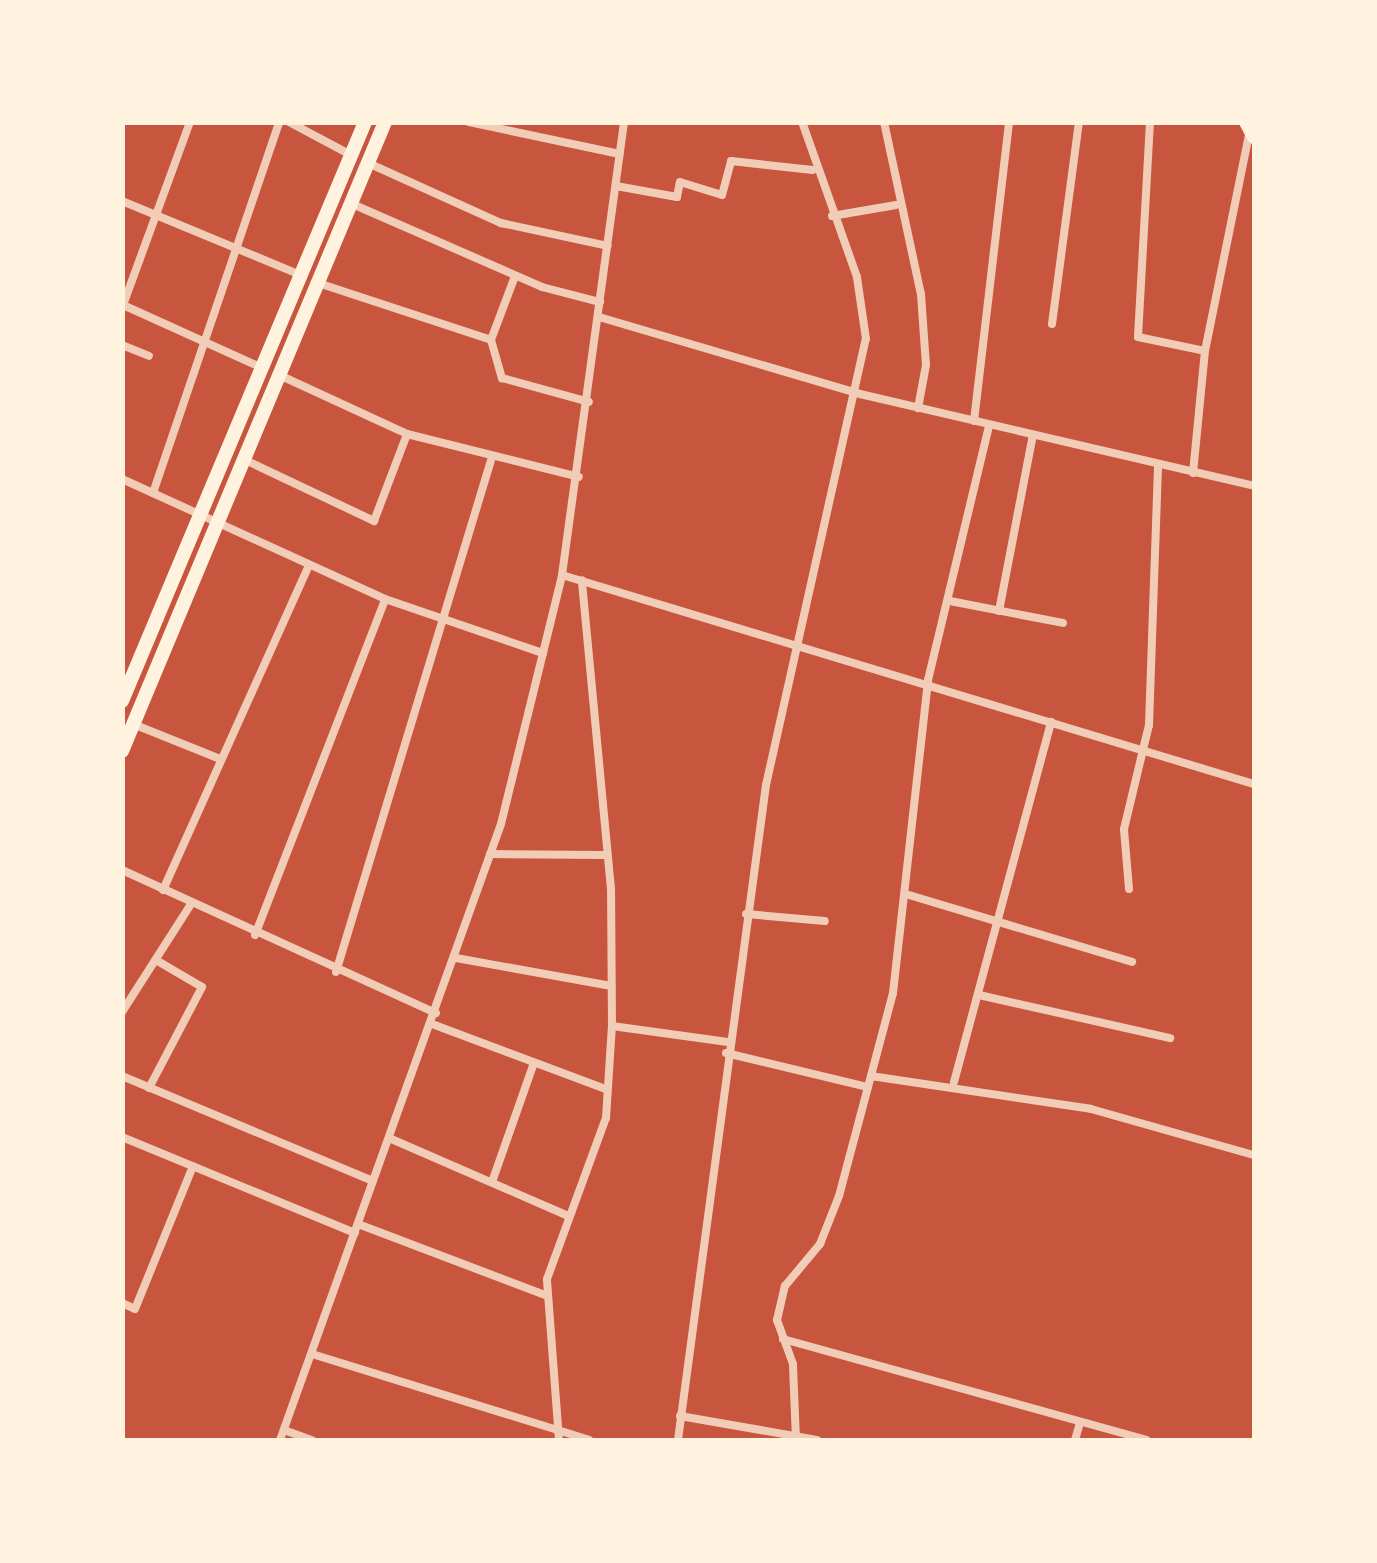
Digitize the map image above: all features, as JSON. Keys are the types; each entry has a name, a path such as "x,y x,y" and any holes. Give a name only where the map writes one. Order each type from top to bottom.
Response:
{"highway":[{"path":"122,700 196,515 365,122"},
{"path":"122,751 212,522 386,122"}],"street":[{"path":"190,122 123,304 260,367"},
{"path":"153,493 279,122"},
{"path":"289,122 351,155"},
{"path":"469,122 620,154"},
{"path":"280,1440 456,958 490,854 562,575 579,476 624,122"},
{"path":"678,1440 746,914 801,643 860,394 866,339 857,277 813,170 802,122"},
{"path":"884,122 896,205 921,294 926,365 918,408"},
{"path":"974,421 1009,122"},
{"path":"1052,324 1079,122"},
{"path":"1150,122 1138,337 1205,351"},
{"path":"1192,473 1205,351 1250,129"},
{"path":"616,186 677,197 680,182 722,194 732,161 813,170"},
{"path":"368,163 501,223 608,246"},
{"path":"122,201 237,242 298,274"},
{"path":"350,204 515,276 600,302"},
{"path":"832,216 896,205"},
{"path":"515,276 491,340 502,378 589,402"},
{"path":"315,282 491,340"},
{"path":"599,316 860,394 1254,486"},
{"path":"122,344 149,356"},
{"path":"277,374 407,434 579,476"},
{"path":"796,1438 783,1338 785,1286 820,1244 871,1076 909,895 907,811 928,680 950,602 989,425"},
{"path":"241,458 374,521 407,434"},
{"path":"999,611 1032,435"},
{"path":"336,972 446,622 492,457"},
{"path":"1129,889 1124,829 1142,750 1158,465"},
{"path":"122,479 385,599 542,653"},
{"path":"163,890 309,565"},
{"path":"562,575 928,680 1254,784"},
{"path":"561,1436 545,1296 568,1216 606,1118 612,1026 604,855 582,580"},
{"path":"255,936 385,599"},
{"path":"950,602 1063,623"},
{"path":"954,1082 1000,923 1051,722"},
{"path":"133,724 220,759"},
{"path":"490,854 604,855"},
{"path":"122,870 255,936 436,1013"},
{"path":"909,895 1132,962"},
{"path":"122,1012 192,904"},
{"path":"746,914 826,920"},
{"path":"456,958 612,986"},
{"path":"148,1088 202,987 156,960"},
{"path":"978,995 1170,1038"},
{"path":"432,1024 606,1089"},
{"path":"612,1026 728,1042"},
{"path":"726,1054 868,1087"},
{"path":"492,1182 534,1063"},
{"path":"122,1076 373,1181"},
{"path":"871,1076 954,1082 1254,1154"},
{"path":"122,1137 545,1296"},
{"path":"388,1138 568,1216"},
{"path":"122,1303 135,1309 193,1166"},
{"path":"783,1338 1079,1426 1146,1440"},
{"path":"312,1354 561,1436 589,1440"},
{"path":"680,1416 816,1440"},
{"path":"1075,1440 1079,1426"},
{"path":"284,1430 312,1440"}]}
